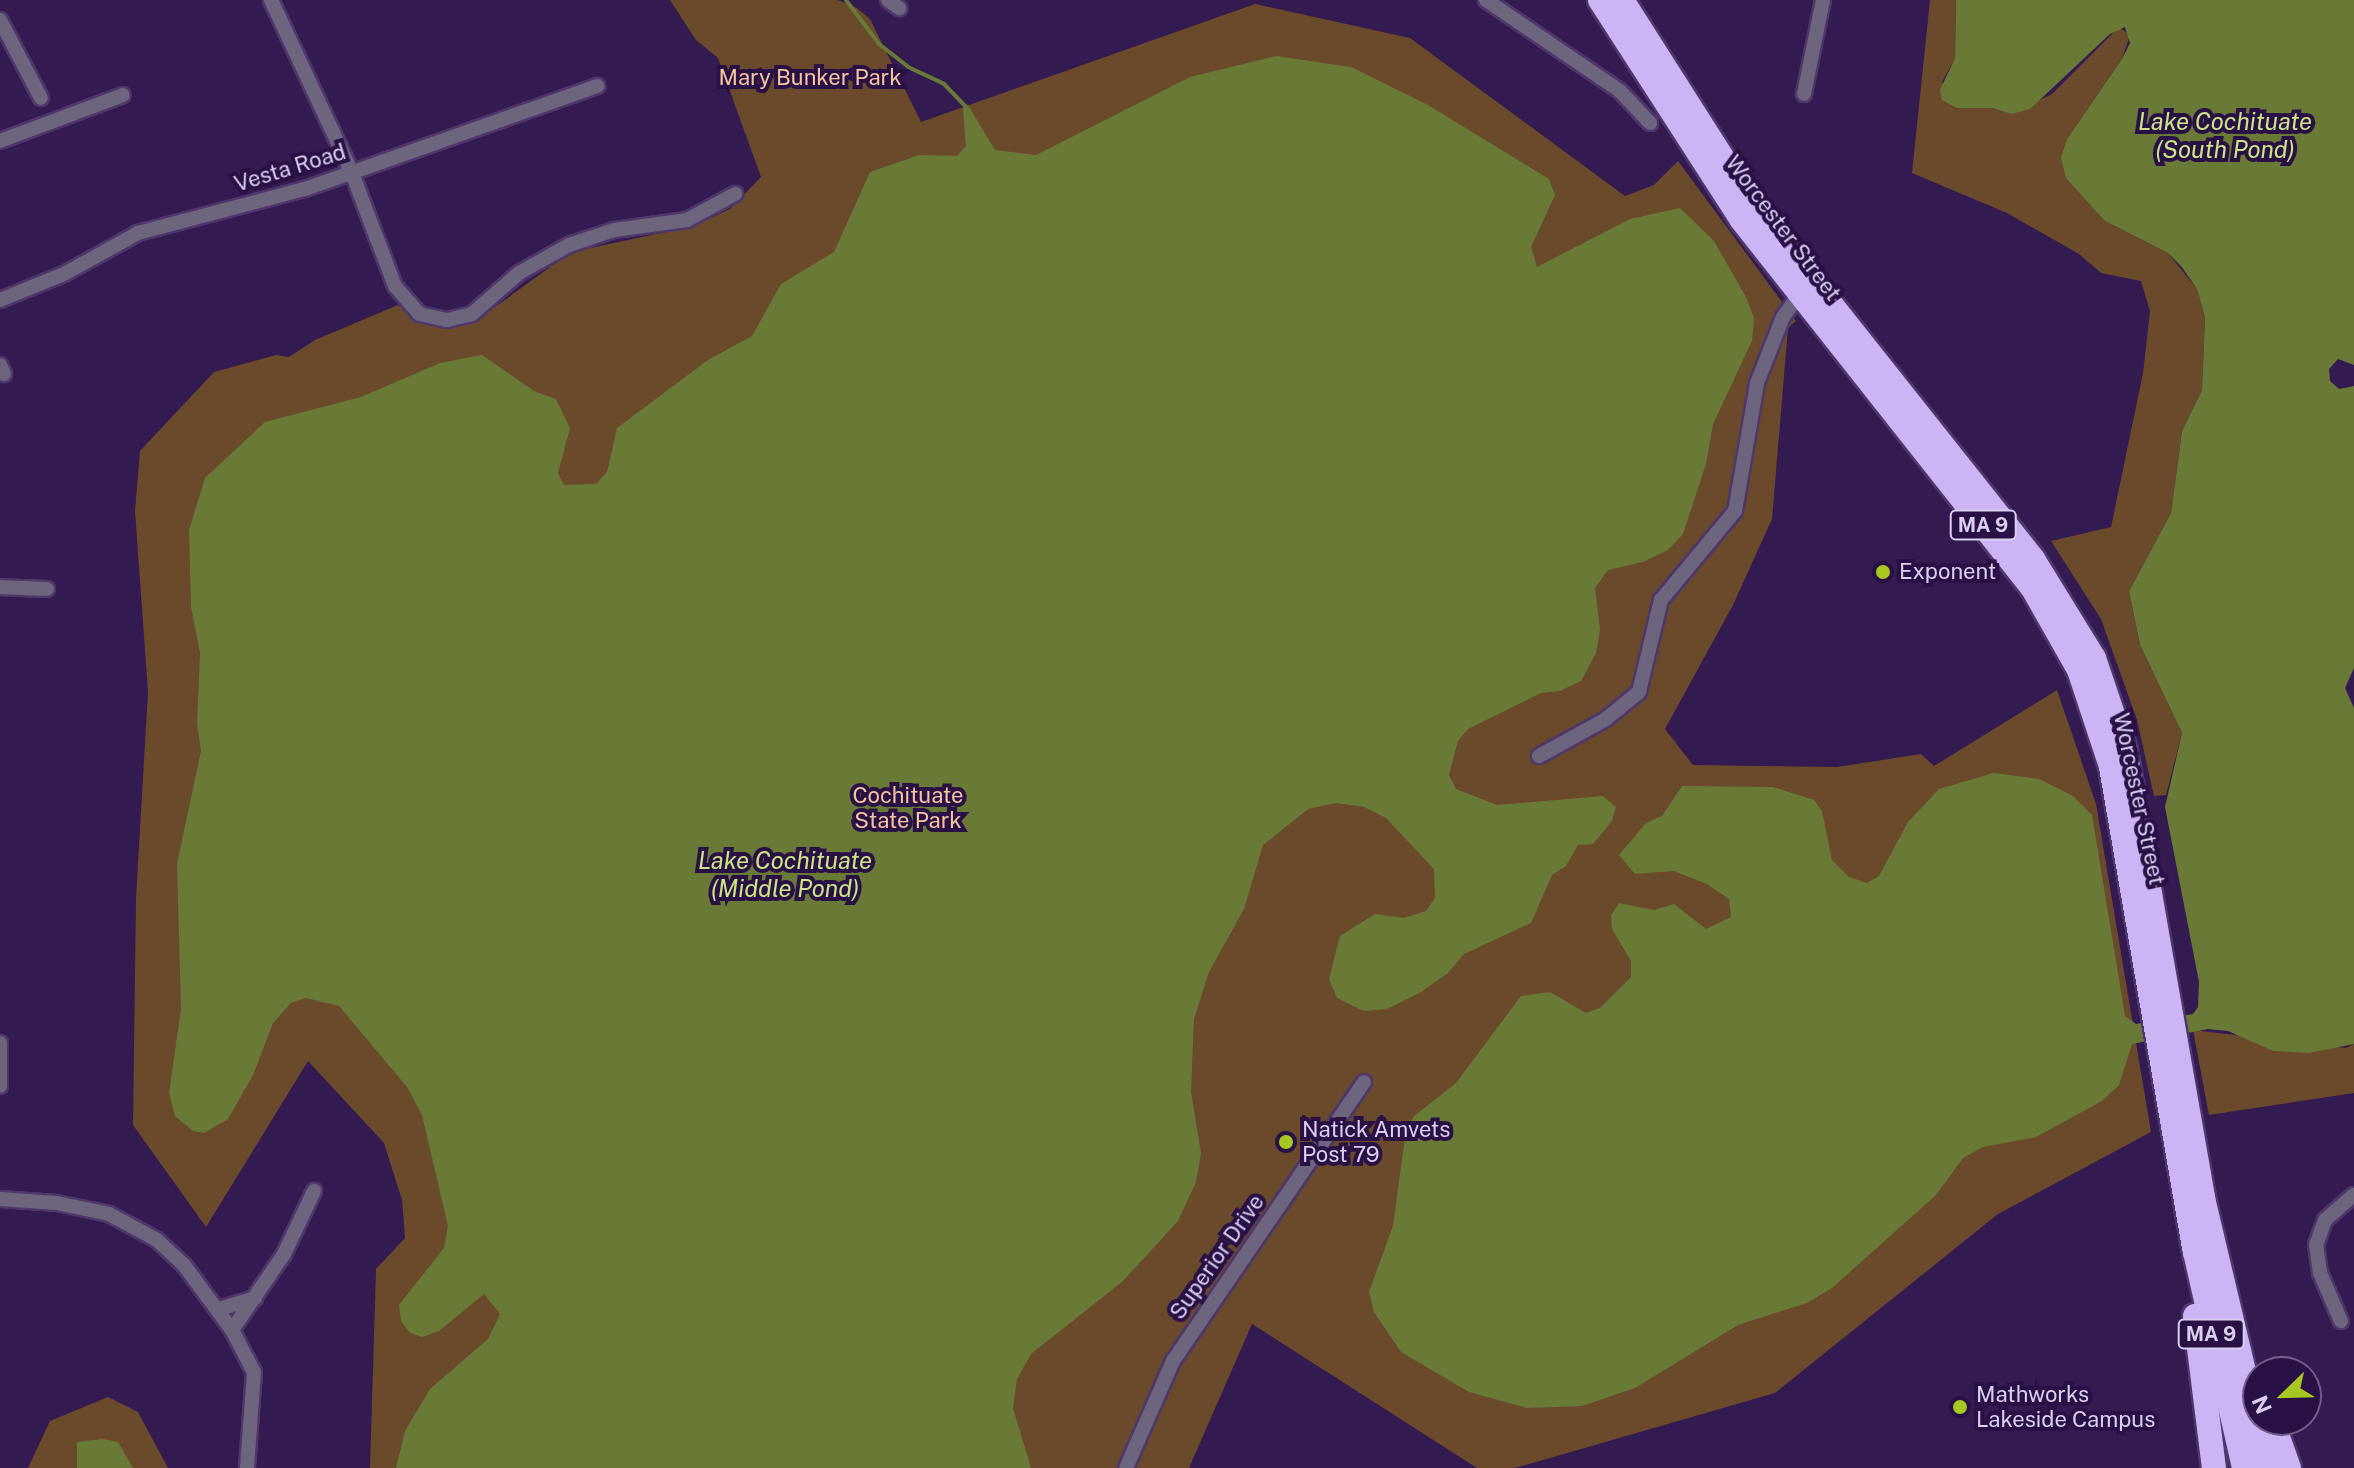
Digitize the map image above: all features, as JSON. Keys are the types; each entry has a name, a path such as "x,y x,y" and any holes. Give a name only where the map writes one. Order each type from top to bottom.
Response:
{"highway":[{"name":"Worcester Street","path":"1600,0 1726,198 1799,295 2032,587 2068,648 2111,767 2166,1042 2267,1468"},
{"name":"Worcester Street","path":"1622,0 1754,207 2033,559 2084,637 2125,750 2160,1008"},
{"name":"Worcester Street","path":"2166,1042 2185,1198 2244,1468"},
{"path":"2185,1198 2201,1396 2214,1468"},
{"path":"2221,1280 2249,1356"},
{"path":"2278,1436 2289,1468"}],"street":[{"path":"271,0 352,173 395,286 408,305 425,317 447,320 472,314 519,273 569,245 614,230 687,220 735,194"},
{"path":"1486,0 1620,91 1650,123"},
{"path":"1804,94 1823,0"},
{"path":"0,20 41,98"},
{"name":"Vesta Road","path":"0,300 64,274 138,233 352,173 597,86"},
{"path":"0,141 123,95"},
{"path":"1539,756 1606,719 1639,692 1661,600 1727,527 1738,503 1757,383 1783,317 1799,295"},
{"path":"0,587 47,589"},
{"path":"0,1043 0,1086"},
{"name":"Superior Drive","path":"1126,1468 1173,1361 1364,1082"},
{"path":"232,1330 291,1242 314,1191"},
{"path":"2341,1321 2320,1273 2316,1245 2325,1220 2354,1195"},
{"path":"0,1199 83,1208 138,1229 176,1257 219,1309 254,1372 247,1468"},
{"path":"219,1309 255,1298"}],"green space":[{"name":"Lake Cochituate (Middle Pond)","path":"670,0 838,0 857,8 870,19 921,122 1255,4 1410,38 1625,196 1654,185 1678,161 1796,321 1788,328 1772,519 1733,605 1665,729 1693,765 1837,767 1921,754 1934,766 2057,690 2096,804 2151,1132 1998,1214 1775,1393 1515,1468 1477,1468 1252,1324 1189,1468 370,1468 376,1269 405,1238 402,1200 384,1143 308,1061 206,1227 133,1125 136,898 148,692 135,511 140,451 214,372 276,355 289,357 315,340 398,305 426,323 466,322 484,315 571,252 694,226 730,209 761,177 718,58 696,40"},
{"path":"1930,0 1956,0 1955,58 1942,82 1957,108 1992,108 2011,114 2052,94 2119,27 2130,35 2122,59 2067,139 2105,221 2168,253 2197,289 2205,317 2202,390 2182,431 2171,513 2129,591 2140,645 2182,733 2166,795 2154,796 2137,720 2101,619 2051,541 2111,527 2143,373 2150,311 2141,281 2101,273 2079,254 2007,213 1912,173"},
{"path":"2193,1030 2346,1048 2354,1044 2354,1093 2209,1115"},
{"path":"108,1397 138,1412 168,1468 28,1468 50,1421"}],"water":[{"name":"Lake Cochituate (South Pond)","path":"1956,0 2354,0 2354,365 2338,359 2329,369 2330,381 2339,389 2354,386 2354,668 2345,688 2354,708 2354,1044 2309,1053 2273,1051 2228,1031 2208,1029 2132,1044 2119,1085 2102,1101 2036,1137 1983,1147 1963,1158 1936,1195 1832,1288 1807,1303 1738,1325 1635,1388 1582,1406 1527,1408 1469,1392 1401,1352 1374,1312 1369,1292 1393,1226 1406,1130 1414,1116 1456,1083 1521,996 1550,992 1586,1013 1600,1008 1631,977 1631,961 1612,929 1611,915 1619,903 1654,910 1674,904 1706,929 1731,917 1729,899 1707,884 1674,871 1635,874 1619,855 1646,823 1662,816 1682,786 1773,787 1814,800 1822,811 1832,860 1849,877 1867,883 1879,876 1908,822 1939,789 1994,773 2039,779 2073,796 2092,815 2125,1016 2136,1024 2193,1014 2198,1007 2199,982 2165,807 2182,733 2140,645 2129,591 2171,513 2182,431 2202,390 2205,317 2197,289 2168,253 2105,221 2066,178 2061,158 2067,139 2122,59 2130,43 2125,27 2110,34 2030,109 2011,114 1992,108 1957,108 1942,100 1940,90 1955,58"},
{"name":"Lake Cochituate (Middle Pond)","path":"1276,56 1351,67 1428,105 1549,179 1555,195 1531,247 1537,267 1630,219 1680,208 1714,241 1746,297 1754,318 1752,341 1713,424 1706,464 1683,534 1668,550 1643,562 1608,570 1595,588 1600,630 1596,653 1581,681 1560,691 1541,693 1468,729 1458,741 1449,775 1456,789 1497,805 1603,796 1616,807 1612,821 1593,844 1578,845 1566,866 1552,875 1531,923 1464,954 1448,973 1421,992 1387,1009 1364,1011 1337,998 1329,979 1340,936 1375,914 1404,918 1426,911 1435,898 1434,869 1386,818 1364,807 1336,803 1308,809 1263,845 1244,909 1209,972 1194,1019 1191,1092 1201,1153 1196,1182 1178,1221 1123,1281 1031,1354 1017,1379 1013,1408 1031,1468 396,1468 405,1431 430,1389 488,1339 500,1314 484,1294 439,1331 422,1337 410,1333 401,1321 399,1305 444,1248 448,1226 422,1115 407,1087 339,1006 306,998 291,1003 273,1023 253,1075 228,1119 204,1133 193,1131 175,1116 169,1093 181,1009 177,864 201,751 197,724 200,653 191,607 189,530 205,478 265,422 361,397 440,363 482,355 534,391 556,399 570,428 558,473 564,485 596,484 607,472 617,428 708,360 752,336 781,284 834,252 870,172 919,155 957,156 966,146 963,108 968,105 995,150 1036,155 1190,77"},
{"path":"102,1439 118,1442 133,1468 77,1468 77,1442"}],"waterway":[{"path":"846,0 879,44 908,67 944,84 966,107"}],"place":[{"name":"Exponent","path":"1883,572"},
{"name":"Natick Amvets Post 79","path":"1286,1142"},
{"name":"Mathworks Lakeside Campus","path":"1960,1407"}],"park label":[{"name":"Mary Bunker Park","path":"810,78"},
{"name":"Cochituate State Park","path":"908,808"}]}
